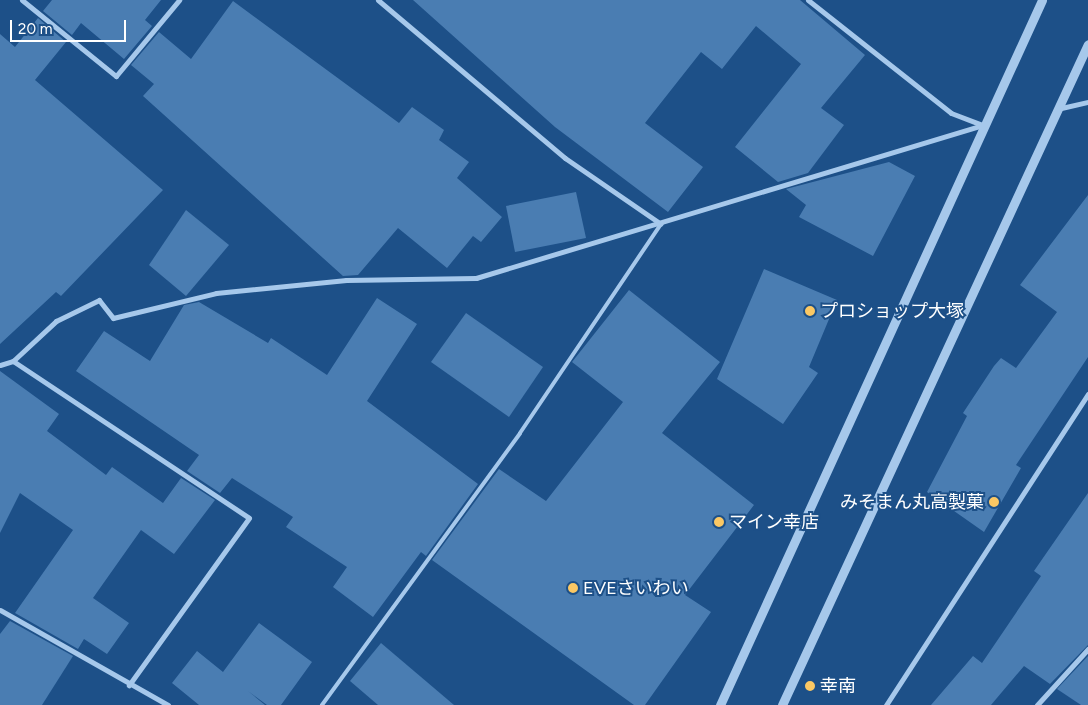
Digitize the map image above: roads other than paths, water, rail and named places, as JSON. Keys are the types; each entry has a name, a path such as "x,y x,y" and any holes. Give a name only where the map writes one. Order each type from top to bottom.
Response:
{"street":[{"path":"22,0 116,76 179,0"},
{"path":"378,0 565,158 661,224"},
{"path":"808,0 951,113 983,125"},
{"path":"720,705 983,125 1042,0"},
{"path":"782,705 1056,109 1088,44"},
{"path":"1056,109 1088,102"},
{"path":"0,365 13,361 56,321 99,300 113,318 216,293 346,280 476,278 661,224 983,125"},
{"path":"13,361 249,518 129,685"},
{"path":"886,705 1088,394"},
{"path":"0,610 129,685 168,705"},
{"path":"1037,705 1088,649"}],"lane":[{"path":"322,705 520,433 661,224"}],"place":[{"name":"プロショップ大塚","path":"810,311"},
{"name":"みそまん丸高製菓","path":"994,502"},
{"name":"マイン幸店","path":"719,522"},
{"name":"EVEさいわい","path":"573,588"},
{"name":"幸南","path":"810,686"}]}
